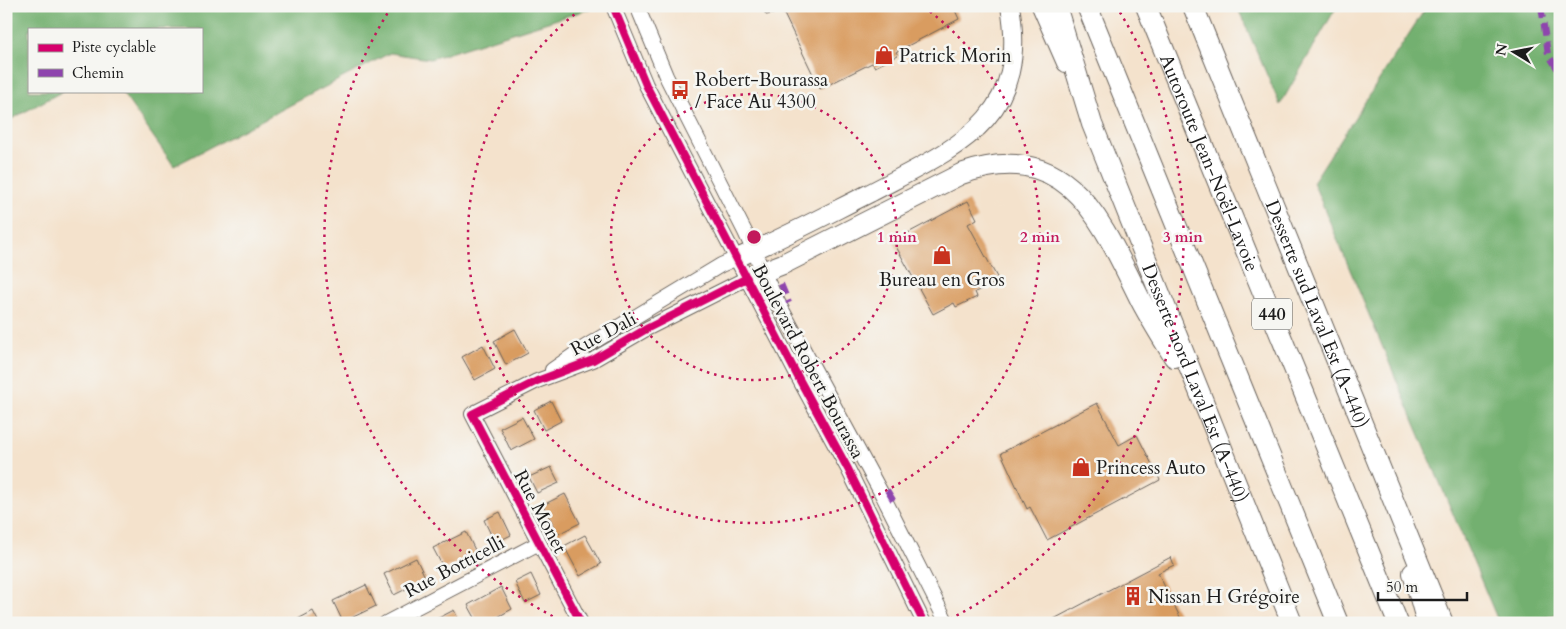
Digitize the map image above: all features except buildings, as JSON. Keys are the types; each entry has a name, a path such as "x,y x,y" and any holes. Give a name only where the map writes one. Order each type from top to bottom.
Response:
{"highway":[{"path":"1056,6 1092,124"},
{"path":"1087,6 1338,623"},
{"name":"Autoroute Jean-Noël-Lavoie","path":"1146,6 1398,623"},
{"name":"Desserte sud Laval Est (A-440)","path":"1192,6 1444,623"},
{"name":"Desserte nord Laval Est (A-440)","path":"1092,124 1292,623"},
{"path":"755,275 961,174 1000,164 1019,164 1038,168 1069,185 1092,212 1208,416"},
{"path":"1398,512 1419,600 1427,623"}],"main road":[{"path":"737,258 939,157 978,129 995,108 1007,81 1013,39 1010,6"},
{"name":"Desserte nord Laval Est (A-440)","path":"1041,6 1092,124"}],"street":[{"name":"Boulevard Robert Bourassa","path":"614,6 646,85 737,258 755,275 884,498 947,623"},
{"name":"Boulevard Robert Bourassa","path":"637,6 666,76 754,250 755,275 798,377 848,469 924,623"},
{"name":"Rue Dali","path":"537,381 585,347 720,265 737,258"},
{"name":"Rue Dali","path":"472,414 537,381 593,360 648,328 755,275"},
{"name":"Rue Monet","path":"472,414 581,623"},
{"name":"Rue Botticelli","path":"386,623 539,543"}],"green space":[{"path":"6,6 599,6 430,59 390,53 174,166 122,92 202,92 202,28 28,28 28,92 61,92 6,122"},
{"path":"1237,6 1337,6 1280,105"},
{"path":"1427,6 1560,6 1560,613 1525,623 1499,623 1313,182"}],"marked path":[{"path":"1541,6 1548,54 1560,73"},
{"path":"781,284 789,303"},
{"path":"887,490 896,505"}],"cycle path":[{"path":"613,6 646,85 848,469 924,623"},
{"path":"581,623 472,414 537,381 593,360 648,328 747,278"}],"place":[{"name":"Patrick Morin","path":"884,55"},
{"name":"Robert-Bourassa / Face Au 4300","path":"680,90"},
{"name":"Bureau en Gros","path":"942,255"},
{"name":"Princess Auto","path":"1081,467"},
{"name":"Nissan H Grégoire","path":"1133,596"}]}
